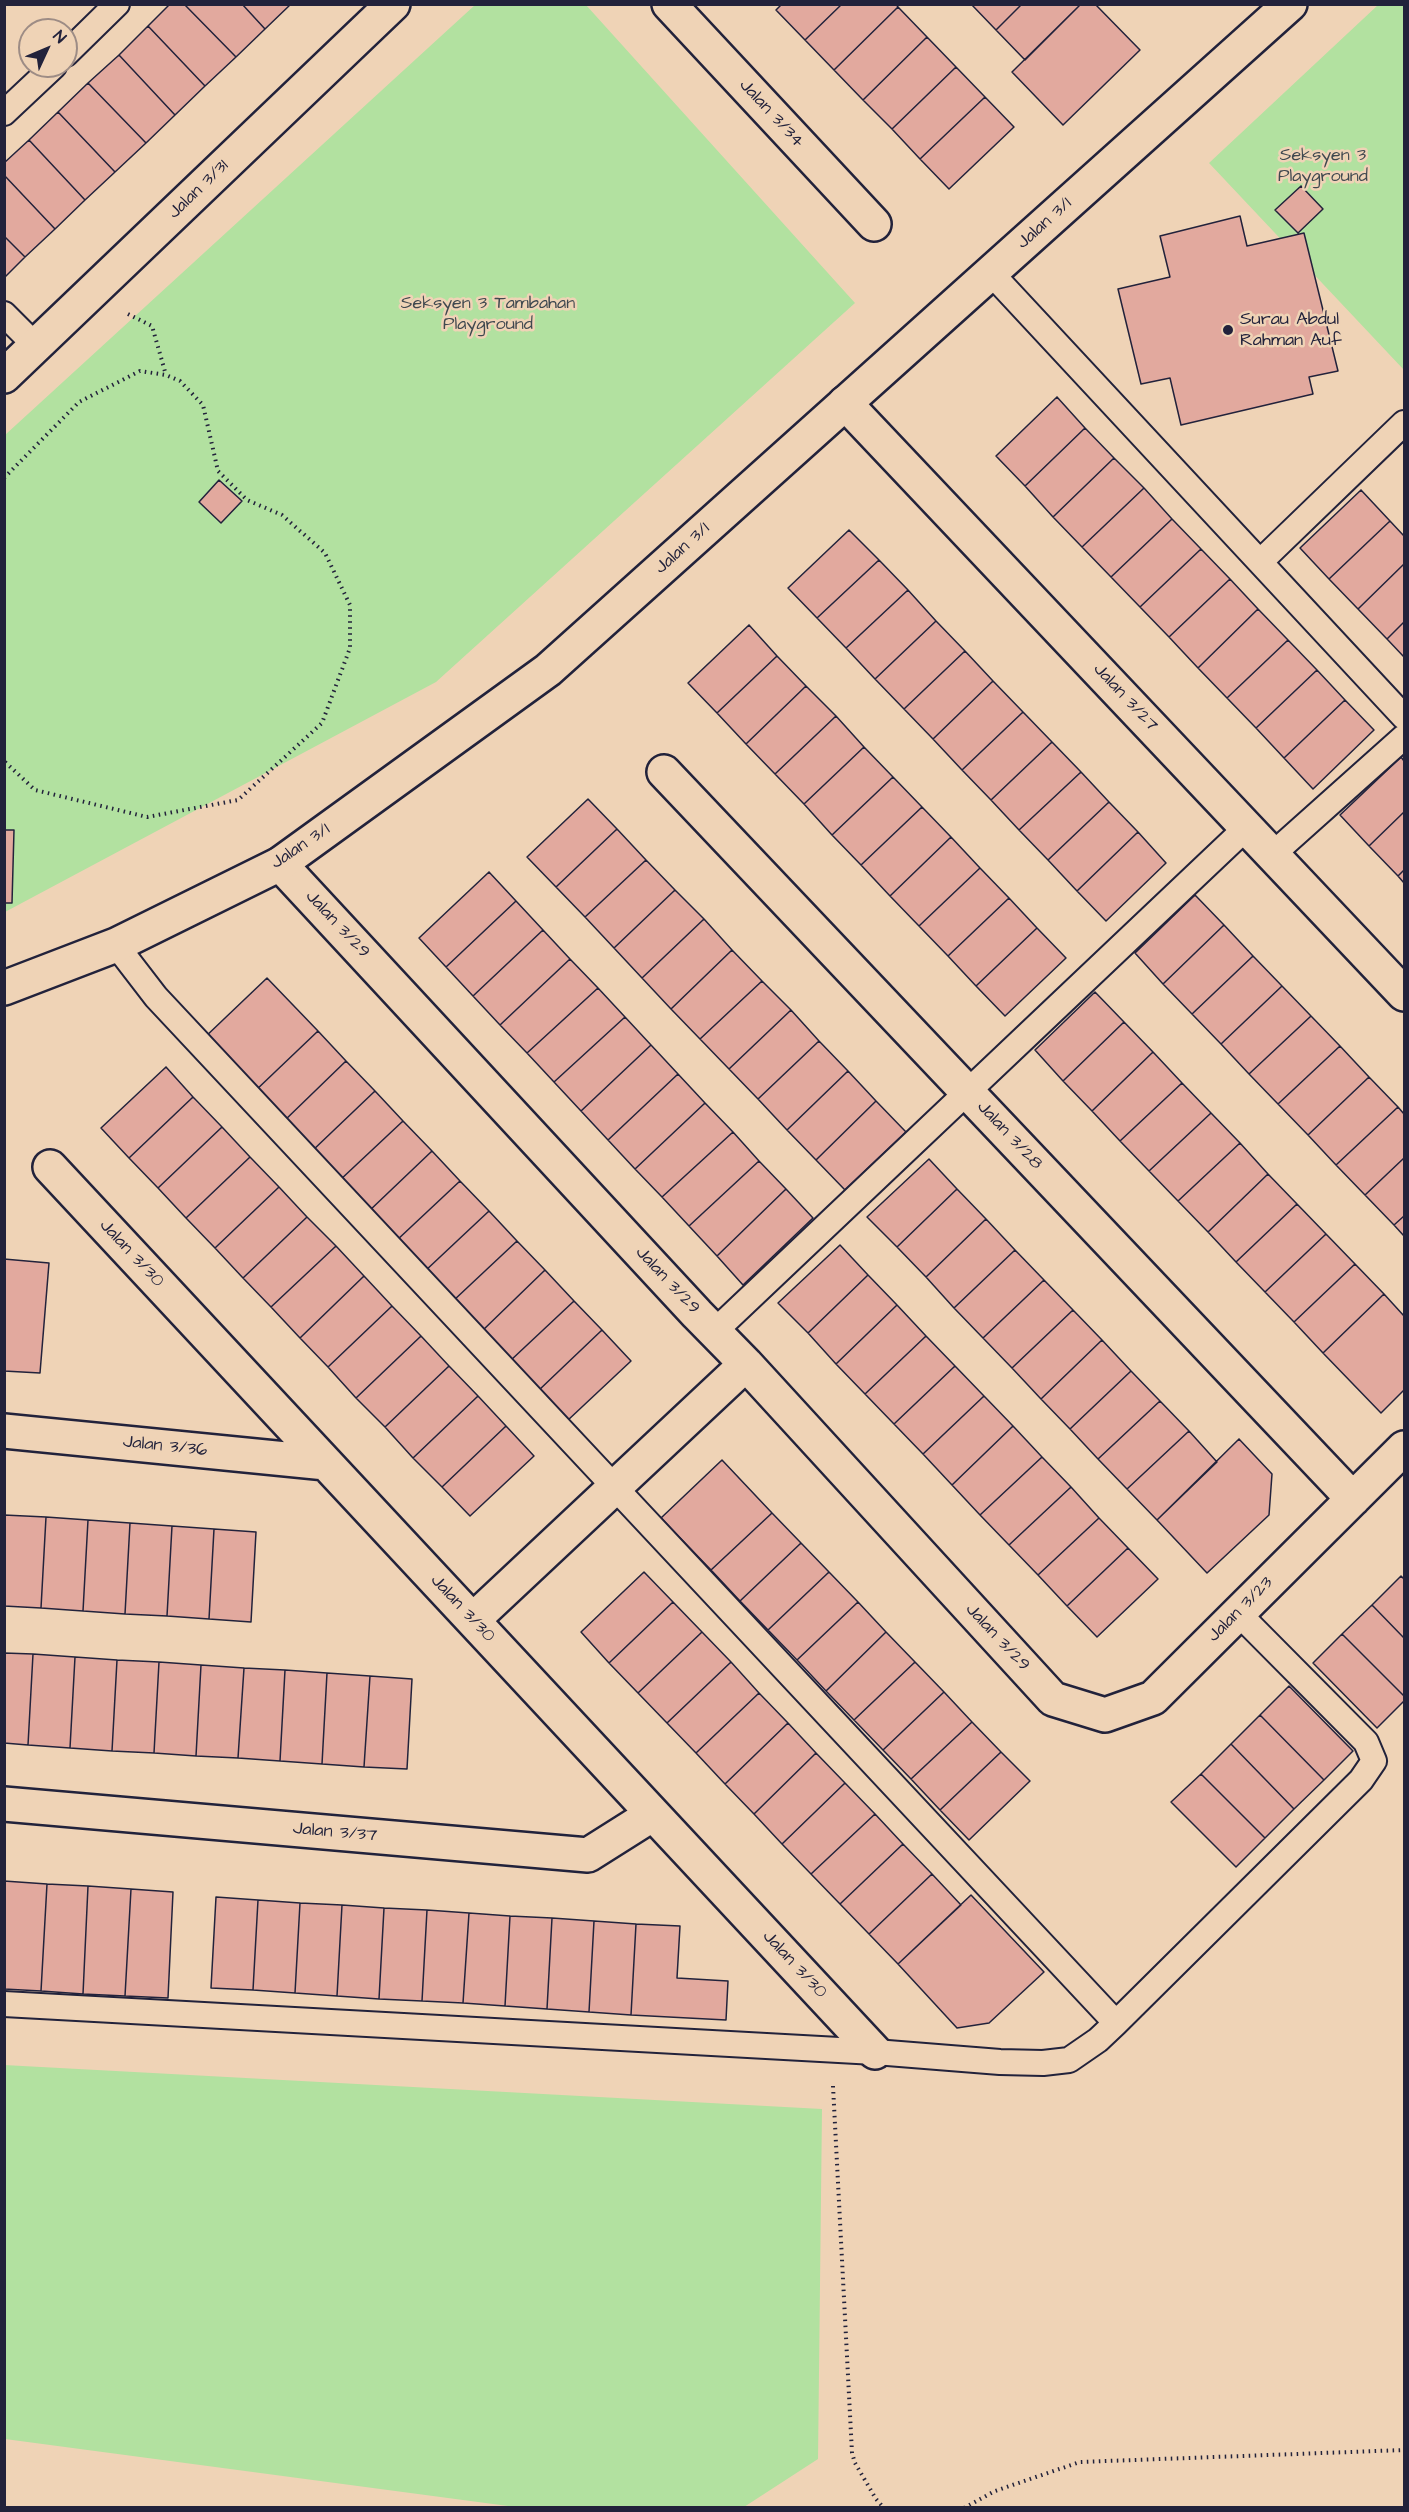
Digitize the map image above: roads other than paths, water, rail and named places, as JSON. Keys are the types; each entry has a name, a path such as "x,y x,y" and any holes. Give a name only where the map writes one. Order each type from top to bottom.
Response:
{"street":[{"name":"Jalan 3/31","path":"4,376 393,4"},
{"name":"Jalan 3/34","path":"669,4 874,224"},
{"name":"Jalan 3/1","path":"4,988 116,945 280,864 548,670 1290,4"},
{"name":"Jalan 3/27","path":"845,403 1404,994"},
{"name":"Jalan 3/28","path":"664,772 1353,1499"},
{"name":"Jalan 3/29","path":"280,864 1053,1699"},
{"name":"Jalan 3/30","path":"50,1167 875,2052"},
{"path":"473,1620 746,1365"},
{"name":"Jalan 3/36","path":"4,1431 326,1463"},
{"name":"Jalan 3/23","path":"1053,1699 1105,1714 1153,1698 1404,1448"},
{"name":"Jalan 3/37","path":"4,1804 588,1855 653,1814"}],"lane":[{"path":"78,42 117,4"},
{"path":"4,113 41,78"},
{"path":"991,273 1404,717"},
{"path":"4,314 36,346"},
{"path":"1260,562 1404,423"},
{"path":"1273,854 1404,736"},
{"path":"714,1332 1247,827"},
{"path":"116,945 156,997 1116,2023"},
{"path":"4,2004 831,2049 1043,2063 1069,2060 1098,2040 1116,2023 1361,1780 1374,1761 1366,1742 1238,1613"}],"place":[{"name":"Surau Abdul Rahman Auf","path":"1228,330"}],"park label":[{"name":"Seksyen 3 Playground","path":"1323,166"},
{"name":"Seksyen 3 Tambahan Playground","path":"488,314"}]}
